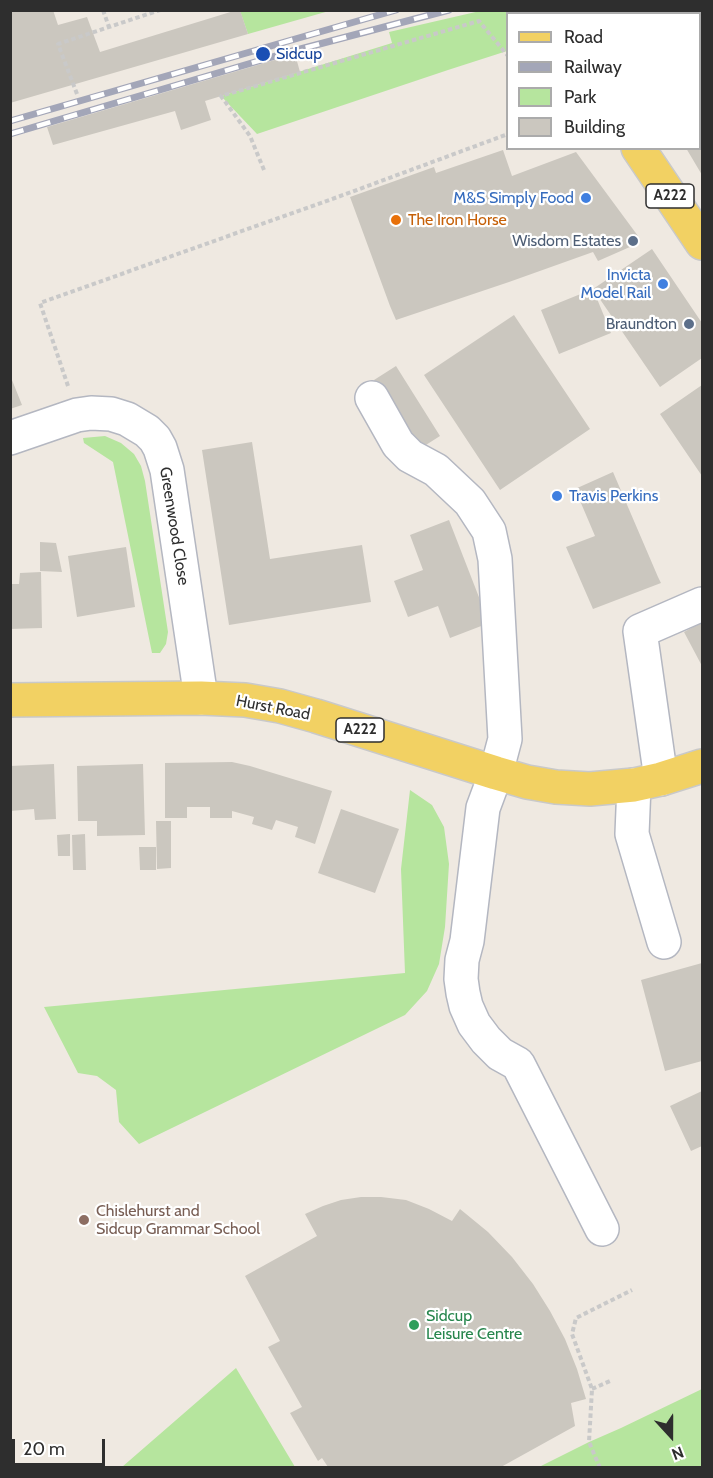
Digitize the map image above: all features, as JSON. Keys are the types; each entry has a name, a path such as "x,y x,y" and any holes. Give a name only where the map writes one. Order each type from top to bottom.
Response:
{"main road":[{"name":"A222","path":"640,150 702,243"},
{"name":"Hurst Road","path":"10,700 201,698 245,700 280,706 316,716 496,773 556,787 590,789 647,782 702,766"}],"street":[{"path":"372,398 398,444 410,456 436,470 470,502 489,531 495,559 505,739 483,808 467,941 462,960 463,993 474,1024 486,1040 500,1054 518,1064 602,1229"},
{"name":"Greenwood Close","path":"10,438 77,415 91,413 111,414 127,419 147,431 155,439 167,470 201,698"},
{"path":"663,942 632,834 647,782 640,631 702,604"}],"path":[{"path":"103,10 109,27"},
{"path":"77,94 58,44 160,10"},
{"path":"264,170 250,136 221,96 479,21 506,55"},
{"path":"77,415 40,303 506,134"},
{"path":"600,1467 589,1442 592,1389 572,1334 576,1318 632,1290"},
{"path":"592,1389 610,1381"}],"green space":[{"path":"240,10 329,11 248,34"},
{"path":"480,11 512,12 506,12 506,51 257,134 221,96 392,43 389,32"},
{"path":"105,436 121,443 134,454 141,466 145,481 168,632 166,644 160,653 152,653 113,462 84,443 83,438"},
{"path":"410,790 432,805 444,827 449,864 445,927 439,964 427,991 405,1015 139,1144 119,1122 116,1090 97,1076 78,1073 44,1007 405,973 401,869"},
{"path":"236,1368 295,1467 122,1467"},
{"path":"702,1389 702,1467 539,1467 589,1442"}],"building":[{"name":"Sidcup","path":"10,10 53,10 58,25 87,17 100,52 237,10 240,10 248,34 10,103"},
{"name":"Sidcup","path":"295,54 300,72 205,101 211,120 181,130 175,111 53,145 47,127"},
{"path":"701,56 702,175 687,150 701,150"},
{"path":"503,150 512,176 576,152 638,236 639,243 598,261 593,252 396,320 350,197 434,167 436,173"},
{"path":"652,249 702,323 702,358 660,387 593,289"},
{"path":"593,289 611,333 559,354 541,310"},
{"path":"514,315 590,429 500,490 424,375"},
{"path":"396,366 440,436 418,450 374,380"},
{"path":"10,375 22,405 10,409"},
{"path":"702,385 702,476 660,414"},
{"path":"252,442 270,559 362,545 371,602 229,625 202,450"},
{"path":"613,472 661,583 593,609 566,547 595,536 575,489"},
{"path":"449,520 489,623 450,638 438,606 408,617 394,581 423,570 410,535"},
{"path":"40,542 56,543 62,572 40,571"},
{"path":"126,547 135,607 77,617 68,556"},
{"path":"41,572 42,628 10,629 10,584 19,584 20,573"},
{"path":"702,622 702,666 684,632"},
{"path":"232,762 332,791 315,844 295,837 298,827 276,820 272,830 252,824 254,817 232,811 232,818 210,818 210,807 187,807 187,818 165,818 165,763"},
{"path":"54,764 56,819 35,820 34,809 10,811 10,766"},
{"path":"143,764 145,835 97,836 97,821 78,821 77,766"},
{"path":"341,809 399,829 375,893 318,873"},
{"path":"156,821 171,821 171,868 157,869"},
{"path":"70,834 70,856 58,856 57,835"},
{"path":"85,834 86,870 73,870 72,835"},
{"path":"139,847 156,847 156,870 140,870"},
{"path":"702,963 702,1061 665,1071 641,980"},
{"path":"702,1091 702,1146 691,1151 670,1106"},
{"name":"Sidcup Leisure Centre","path":"361,1197 406,1200 452,1221 460,1209 488,1232 512,1257 550,1311 577,1369 586,1399 571,1403 575,1426 501,1467 328,1467 322,1458 318,1461 290,1413 302,1407 268,1347 280,1341 245,1276 317,1236 305,1214 341,1200"}],"railway":[{"path":"10,121 396,10"},
{"path":"10,134 289,52 449,10"}],"place":[{"name":"Sidcup","path":"263,54"},
{"name":"M&S Simply Food","path":"586,198"},
{"name":"The Iron Horse","path":"396,220"},
{"name":"Wisdom Estates","path":"633,241"},
{"name":"Invicta Model Rail","path":"663,284"},
{"name":"Braundton","path":"689,324"},
{"name":"Travis Perkins","path":"557,496"},
{"name":"Chislehurst and Sidcup Grammar School","path":"84,1220"},
{"name":"Sidcup Leisure Centre","path":"414,1325"}]}
